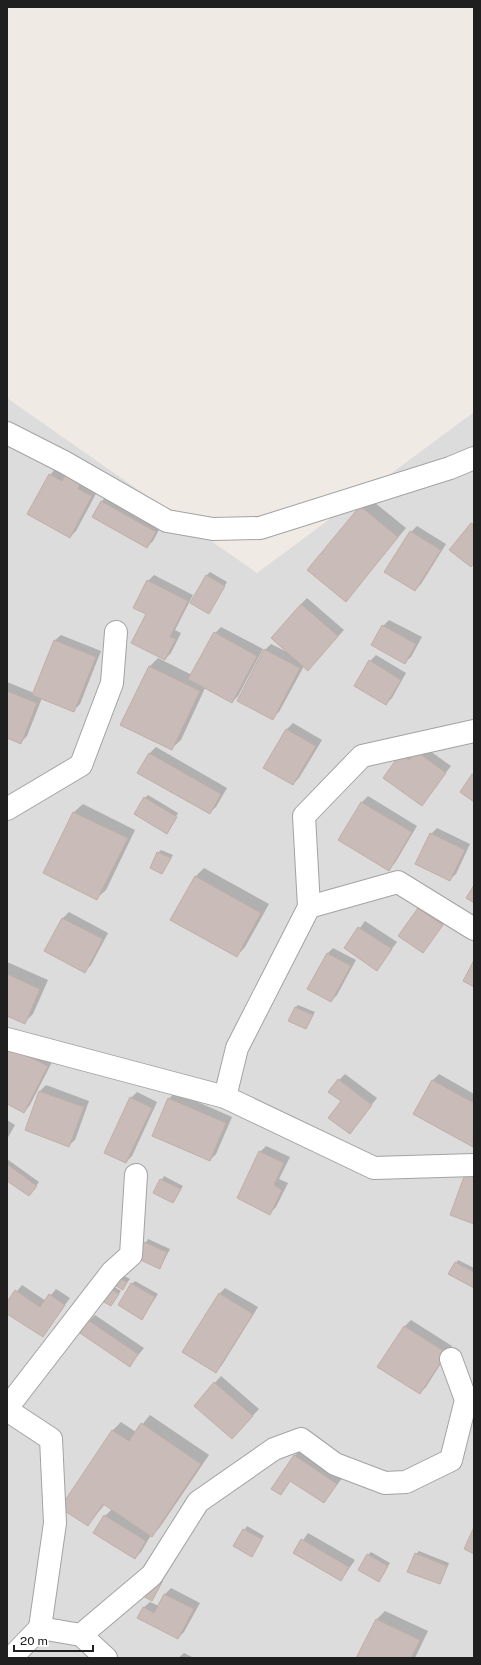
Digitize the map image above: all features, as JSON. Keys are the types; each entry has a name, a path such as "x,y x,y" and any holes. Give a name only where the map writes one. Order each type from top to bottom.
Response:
{"street":[{"path":"7,433 64,462 167,521 213,529 260,528 450,468 474,458"},
{"path":"7,809 81,766 112,683 116,632"},
{"path":"225,1097 237,1048 309,907 304,816 362,756 474,731"},
{"path":"309,907 398,882 474,929"},
{"path":"7,1039 225,1097 374,1168 474,1165"},
{"path":"11,1658 40,1628 55,1523 51,1439 7,1409 112,1272 131,1255 136,1175"},
{"path":"81,1635 152,1575 198,1502 274,1449 301,1439 335,1464 385,1483 406,1482 451,1460 466,1400 451,1359"},
{"path":"40,1628 81,1635 106,1658"}],"shaded area":[{"path":"7,398 257,573 474,412 474,1658 7,1658"}],"building":[{"path":"49,474 62,481 65,475 80,484 78,489 92,496 70,538 27,514"},
{"path":"101,501 156,532 147,548 92,517"},
{"path":"360,506 398,537 346,602 307,570"},
{"path":"471,523 474,525 474,563 471,567 449,550"},
{"path":"410,531 441,550 415,591 384,572"},
{"path":"206,575 225,586 209,614 190,603"},
{"path":"147,580 188,601 170,637 176,639 165,660 131,643 146,614 133,608"},
{"path":"301,604 338,636 308,671 271,638"},
{"path":"382,625 416,644 405,664 371,645"},
{"path":"214,632 257,656 232,703 188,679"},
{"path":"54,640 96,657 74,712 32,695"},
{"path":"264,649 300,668 273,720 237,701"},
{"path":"369,660 401,680 386,705 354,686"},
{"path":"149,666 200,691 172,750 120,725"},
{"path":"7,691 37,703 21,744 7,738"},
{"path":"286,729 316,746 293,785 263,768"},
{"path":"416,751 446,773 422,806 383,778 400,754 409,760"},
{"path":"149,753 221,794 210,814 137,773"},
{"path":"472,774 474,775 474,802 460,792"},
{"path":"144,797 177,817 167,834 134,814"},
{"path":"361,802 412,832 389,871 338,840"},
{"path":"73,812 128,838 97,900 43,873"},
{"path":"430,833 465,850 450,881 415,864"},
{"path":"157,852 171,858 162,874 150,868"},
{"path":"195,876 261,913 237,957 170,920"},
{"path":"474,885 474,903 466,898"},
{"path":"418,908 443,925 423,953 398,936"},
{"path":"62,918 103,939 85,973 44,951"},
{"path":"358,927 392,949 377,971 344,948"},
{"path":"327,953 351,966 331,1002 307,989"},
{"path":"474,960 474,987 463,981"},
{"path":"7,974 40,989 25,1024 7,1016"},
{"path":"295,1007 313,1015 306,1029 288,1021"},
{"path":"7,1046 48,1066 24,1113 7,1104"},
{"path":"338,1079 372,1105 350,1134 328,1118 341,1101 328,1092"},
{"path":"432,1080 474,1103 473,1147 413,1114"},
{"path":"39,1091 84,1107 69,1147 25,1130"},
{"path":"130,1097 152,1108 126,1163 104,1153"},
{"path":"168,1098 226,1123 210,1161 152,1136"},
{"path":"259,1151 284,1163 274,1185 282,1190 270,1215 237,1198"},
{"path":"7,1164 37,1186 29,1196 7,1181"},
{"path":"465,1174 474,1177 474,1224 450,1215"},
{"path":"160,1179 181,1189 173,1203 153,1193"},
{"path":"144,1242 167,1252 160,1269 136,1258"},
{"path":"455,1262 474,1272 474,1288 448,1274"},
{"path":"114,1276 127,1282 123,1290 111,1283"},
{"path":"131,1283 155,1297 142,1320 118,1305"},
{"path":"104,1285 119,1294 111,1306 97,1298"},
{"path":"15,1290 40,1307 49,1294 65,1305 43,1337 7,1314 7,1302"},
{"path":"219,1293 253,1314 216,1373 182,1352"},
{"path":"88,1320 138,1354 130,1367 80,1333"},
{"path":"404,1326 447,1353 420,1394 377,1367"},
{"path":"214,1382 253,1416 232,1439 194,1406"},
{"path":"141,1423 201,1464 152,1537 103,1504 88,1526 60,1508 112,1430 129,1441"},
{"path":"294,1455 337,1484 324,1503 290,1481 281,1495 271,1489"},
{"path":"104,1515 146,1541 135,1559 93,1533"},
{"path":"474,1527 474,1554 464,1549"},
{"path":"243,1529 262,1539 252,1557 233,1546"},
{"path":"301,1539 349,1567 341,1581 293,1553"},
{"path":"415,1553 447,1566 440,1584 407,1572"},
{"path":"367,1554 388,1566 379,1582 358,1570"},
{"path":"152,1580 161,1584 152,1601 143,1596"},
{"path":"164,1594 194,1609 178,1639 137,1618 143,1607 154,1613"},
{"path":"376,1619 420,1640 411,1658 356,1658"}]}
